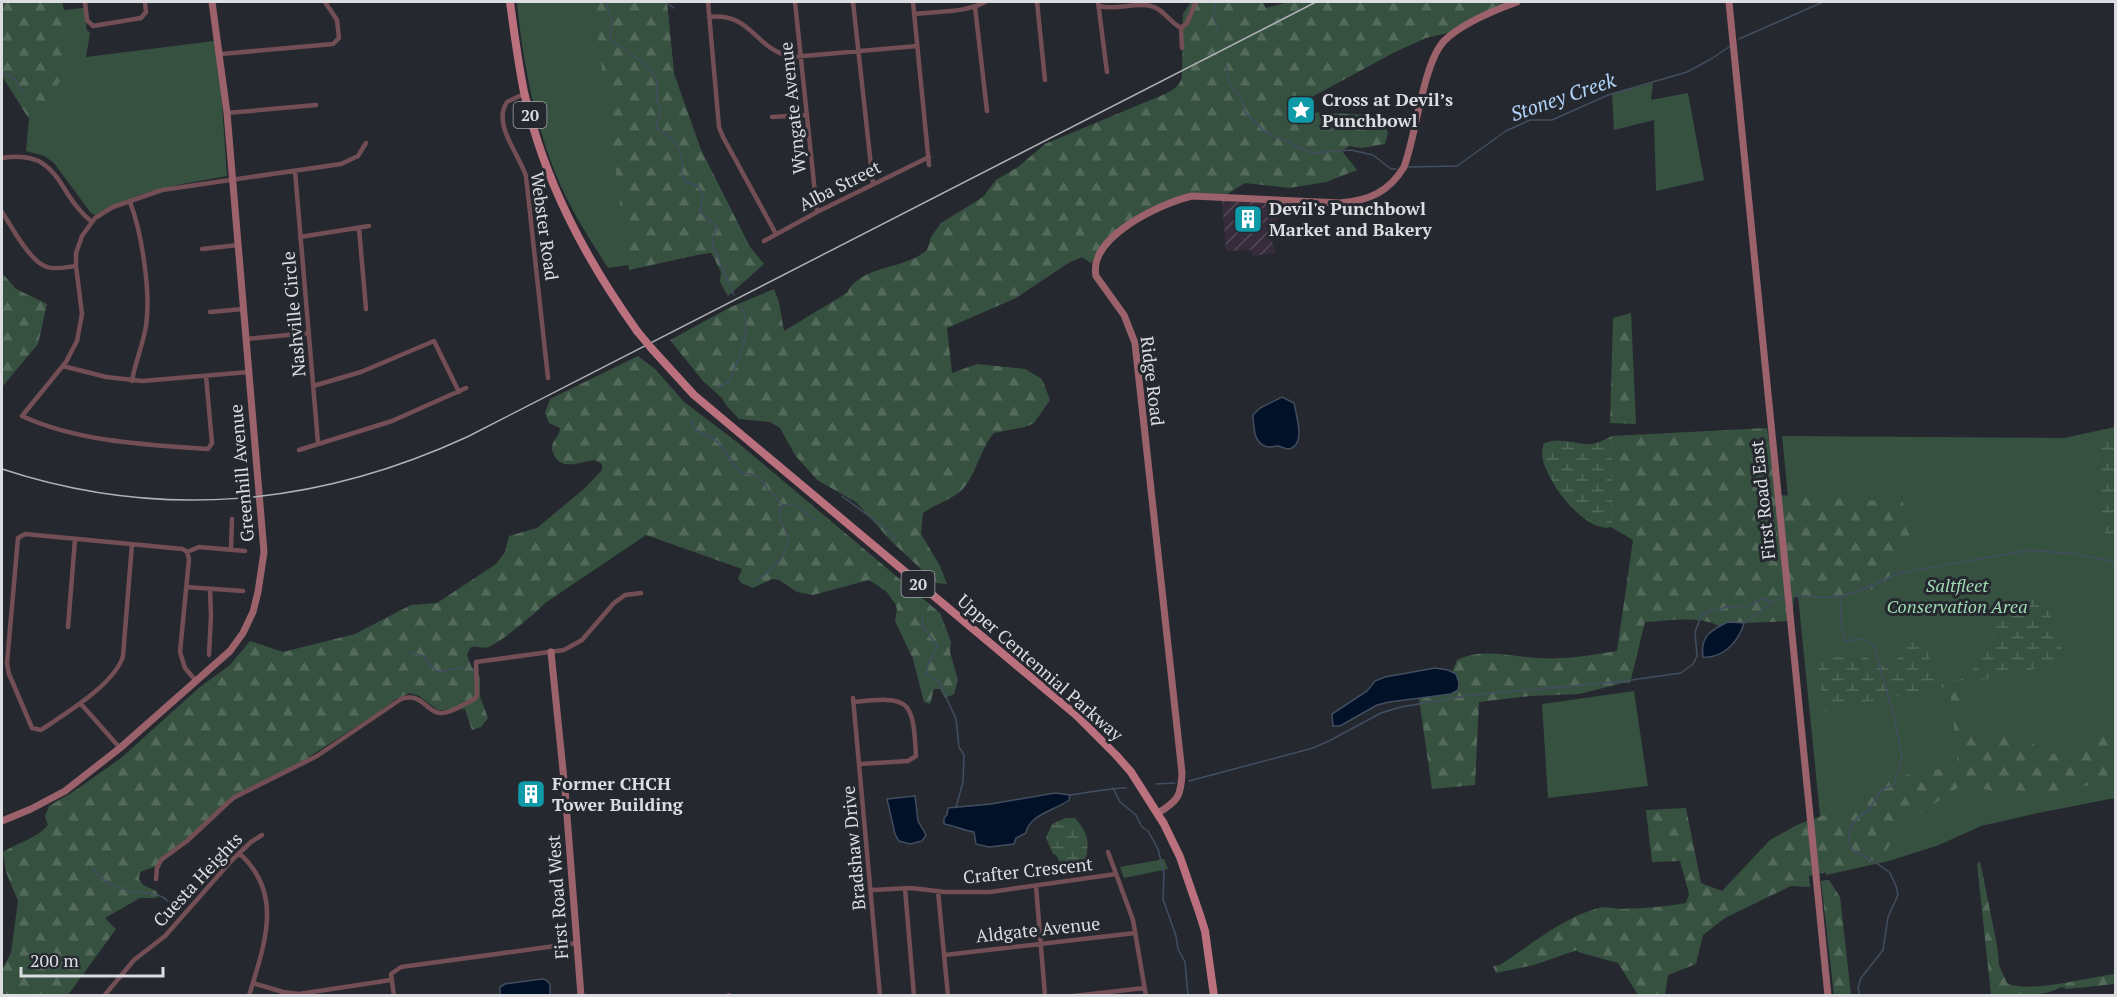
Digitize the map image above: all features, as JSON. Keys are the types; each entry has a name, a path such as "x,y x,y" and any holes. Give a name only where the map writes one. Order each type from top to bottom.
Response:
{"main road":[{"name":"20","path":"510,2 525,93"},
{"name":"Upper Centennial Parkway","path":"525,93 540,150 570,223 593,266 652,349 694,395 740,436 1076,715 1131,772 1158,813 1180,856 1204,931 1214,996"}],"street":[{"path":"85,2 87,20 93,26 141,18 146,12 145,2"},
{"name":"Greenhill Avenue","path":"2,821 31,809 64,791 120,748 230,651 243,633 253,612 264,552 227,113 221,54 212,2"},
{"path":"221,54 333,44 339,38 339,26 325,2"},
{"path":"708,2 719,127 776,234"},
{"name":"Wyngate Avenue","path":"795,2 817,212"},
{"path":"853,2 873,184"},
{"path":"913,2 929,165"},
{"path":"915,14 975,7 985,2"},
{"path":"1037,2 1045,80"},
{"path":"1181,28 1187,23 1196,2"},
{"name":"Ridge Road","path":"1158,813 1176,801 1182,773 1135,342 1124,315 1096,276 1097,260 1111,240 1125,227 1172,202 1192,196 1340,203 1376,196 1397,179 1404,167 1429,75 1443,42 1460,30 1517,2"},
{"name":"First Road East","path":"1729,2 1828,996"},
{"path":"1107,72 1099,4 1114,8 1150,6 1160,10 1181,28 1182,48"},
{"path":"975,7 987,111"},
{"path":"709,17 730,17 740,21 774,51 784,55 802,57 917,46"},
{"name":"Webster Road","path":"525,93 507,102 501,115 508,137 526,176 549,378"},
{"path":"227,113 316,105"},
{"path":"772,117 806,115"},
{"path":"206,376 212,442 208,449 130,444 91,437 35,422 22,416 63,366 75,346 81,327 81,302 76,266 78,245 92,222 104,212 166,190 340,164 358,156 366,143"},
{"path":"2,158 21,156 42,162 77,208 92,222"},
{"name":"Alba Street","path":"764,241 928,157"},
{"path":"295,171 300,237"},
{"path":"130,202 140,236 147,314 132,381"},
{"path":"2,212 36,262 53,269 76,266"},
{"name":"Nashville Circle","path":"318,443 300,237 369,226"},
{"path":"359,228 366,309"},
{"path":"202,249 237,246"},
{"path":"210,312 243,309"},
{"path":"246,339 309,333"},
{"name":"Nashville Circle","path":"313,386 361,372 434,341 459,392"},
{"path":"63,366 132,381 249,372"},
{"path":"298,450 392,421 466,388"},
{"path":"231,548 232,519"},
{"path":"132,544 122,660 116,671 81,704 41,730 32,728 9,674 7,663 20,535 75,539 132,544 183,549 187,552 189,559 180,652 184,668 196,681"},
{"path":"68,627 75,539"},
{"path":"187,552 199,547 245,551"},
{"path":"186,587 243,591"},
{"path":"209,655 210,590"},
{"path":"156,879 157,868 161,861 187,841 233,798 321,754 399,700 411,697 436,712 451,712 473,701 477,696 476,662 564,650 582,639 614,603 625,595 641,593"},
{"name":"First Road West","path":"551,652 565,790 581,996"},
{"name":"Bradshaw Drive","path":"860,764 908,761 916,756 913,722 911,714 903,703 889,699 854,700 880,996"},
{"path":"81,704 120,748"},
{"name":"Cuesta Heights","path":"104,996 134,960 165,936 239,853 262,835"},
{"name":"Crafter Crescent","path":"1108,852 1129,909 1146,996"},
{"path":"239,853 249,861 260,878 267,905 266,937 249,996"},
{"name":"Crafter Crescent","path":"872,891 905,888 973,893 1116,874"},
{"path":"1036,886 1045,996"},
{"path":"905,888 914,996"},
{"path":"938,891 948,996"},
{"name":"Aldgate Avenue","path":"945,955 1135,933"},
{"path":"394,996 391,974 401,967 576,943"},
{"path":"253,983 284,992 299,993 391,980"},
{"path":"1073,996 1145,988"}],"shaded area":[{"path":"1222,200 1288,203 1269,233 1276,253 1253,256 1251,250 1226,251"}],"green space":[{"path":"2,2 62,2 69,38 67,66 57,85 29,119 2,76"},
{"path":"517,2 667,2 674,74 701,150 750,247 608,268 582,227 551,162 531,94"},
{"path":"593,2 667,2 674,74 701,150 750,247 764,264 728,296 720,282 721,272 711,252 629,270"},
{"path":"1191,2 1263,2 1266,8 1288,2 1518,2 1460,30 1426,38 1395,52 1297,105 1304,112 1371,115 1385,126 1388,133 1385,144 1361,148 1349,146 1342,151 1357,170 1326,182 1289,188 1245,183 1227,194 1188,194 1176,197 1137,215 1111,234 1091,263 1082,257 1070,262 1016,298 947,328 952,373 977,364 1025,369 1042,379 1050,400 1034,423 994,433 971,478 961,491 923,513 921,534 940,566 947,584 936,583 891,541 856,502 817,480 795,455 780,428 770,422 739,419 722,398 703,381 670,340 731,307 774,289 779,302 784,331 847,293 852,285 866,275 921,254 927,250 931,237 941,223 983,197 996,180 1018,167 1045,144 1165,94 1176,87 1182,75 1183,14"},
{"path":"84,8 87,20 86,29 90,33 86,57 214,41 219,61 227,176 143,194 97,216 91,213 54,163 44,156 26,151 29,119 63,75 69,48 64,10"},
{"path":"1653,83 1651,100 1688,93 1704,180 1656,191 1654,120 1614,130 1612,94"},
{"path":"2,273 16,289 47,304 38,344 2,387"},
{"path":"1631,313 1636,424 1610,423 1613,318"},
{"path":"638,356 655,369 684,402 737,442 940,613 951,642 950,652 958,680 954,694 945,698 940,689 934,689 930,704 924,702 913,659 895,621 896,605 886,591 869,580 813,595 797,592 779,580 772,579 753,588 741,583 738,578 742,569 646,535 545,603 501,640 488,647 470,648 467,655 471,666 480,677 480,697 488,718 481,727 472,730 465,709 438,710 419,696 410,693 396,699 275,779 246,792 227,805 157,866 140,872 139,879 143,885 156,891 158,896 140,898 105,918 116,929 68,995 2,995 2,970 11,953 18,901 6,872 3,852 43,830 48,825 45,816 49,806 121,758 200,687 230,665 250,641 283,652 355,634 411,605 437,603 496,564 505,552 509,536 537,528 584,489 602,470 602,464 594,460 567,464 557,460 552,447 560,428 549,423 545,413 550,399"},
{"name":"Saltfleet Conservation Area","path":"2115,427 2115,798 1981,826 1939,845 1889,861 1826,875 1782,436 2064,438"},
{"path":"1767,428 1777,495 1903,502 1910,538 1903,557 1882,586 1840,601 1794,597 1792,621 1728,622 1719,626 1692,620 1645,622 1630,683 1579,694 1531,696 1479,702 1475,785 1432,789 1419,699 1450,694 1458,683 1456,674 1452,672 1457,660 1487,653 1559,658 1617,651 1633,540 1611,527 1600,527 1589,522 1567,502 1549,476 1544,464 1542,454 1544,444 1561,441 1593,444 1612,436"},
{"path":"1612,436 1612,522 1610,527 1606,528 1581,515 1562,496 1546,467 1543,449 1544,444 1549,442 1593,444"},
{"path":"2116,440 2115,549 2105,533 2099,494 2097,449 2107,442"},
{"path":"2028,597 2044,603 2059,632 2063,656 2052,664 2027,671 1824,711 1818,664 1854,650 1880,666 1896,661 1907,644 1920,636 1926,643 1933,671 1942,681 1960,680 1970,673 1985,654 1993,637 1996,617 2012,599"},
{"path":"1960,687 1965,734 1986,740 2017,732 2034,744 2043,757 2064,751 2088,738 2115,710 2115,792 2101,783 2033,796 2004,794 1963,784 1904,825 1885,852 1868,863 1809,876 1810,887 1791,886 1725,918 1703,935 1696,964 1668,975 1665,995 1638,995 1618,963 1577,950 1534,965 1496,973 1493,966 1500,965 1548,932 1586,912 1602,907 1622,909 1686,903 1689,894 1680,861 1652,862 1646,810 1686,808 1701,883 1722,891 1770,840 1797,825 1851,805 1876,780 1958,766 1950,690"},
{"path":"1634,691 1648,786 1548,798 1542,704"},
{"path":"1066,818 1075,818 1083,828 1087,842 1086,860 1061,864 1053,854 1046,838 1052,824"},
{"path":"1164,859 1168,869 1124,878 1120,867"},
{"path":"1980,861 1999,965 2007,983 2017,986 2044,986 2115,974 2115,984 2067,989 2061,987 2046,993 2028,995 1991,995 1977,864"},
{"path":"1829,880 1840,897 1851,995 1834,995 1821,881"}],"water":[{"path":"1282,397 1294,403 1299,427 1296,445 1288,449 1263,445 1257,439 1254,430 1253,415 1260,408"},
{"path":"1728,622 1744,623 1734,642 1717,655 1703,657 1705,639"},
{"path":"1435,668 1456,674 1459,683 1458,690 1451,694 1377,705 1340,726 1333,726 1332,714 1367,691 1375,681"},
{"path":"1055,793 1070,795 1069,800 1037,817 1026,833 1016,838 1014,844 989,847 976,844 974,832 944,824 948,808 991,804"},
{"path":"915,796 918,821 926,835 922,841 910,844 899,841 895,834 887,799"},
{"path":"542,979 550,984 550,995 500,995 500,987 505,984"}],"waterway":[{"path":"606,2 612,21 610,39 644,64 655,76 658,85 657,99 661,109 656,127 675,143 681,155 681,172 686,182 698,186 703,195 700,212 717,229 712,239 714,248 734,295"},
{"path":"666,2 674,8"},
{"name":"Stoney Creek","path":"1216,2 1213,16 1217,28"},
{"name":"Stoney Creek","path":"1739,39 1823,2"},
{"name":"Stoney Creek","path":"1408,167 1457,166 1506,131 1530,120 1552,120 1608,95 1687,72 1729,47"},
{"name":"Stoney Creek","path":"1226,65 1230,84 1242,100 1245,112 1265,132 1312,153 1351,150 1373,155 1391,169 1396,169"},
{"path":"2,72 15,79 23,93"},
{"path":"716,388 730,381 743,344 746,325 741,306"},
{"path":"692,421 694,429 718,442 740,472 754,475 763,481 782,505 794,504 815,520"},
{"path":"842,496 885,528 896,541"},
{"path":"756,581 779,561 787,548 787,534 780,519 781,507"},
{"path":"1796,595 1821,597 1845,595 1900,573 2030,550 2077,554 2116,562"},
{"path":"1744,623 1783,597"},
{"path":"1840,597 1845,641 1866,640 1875,649 1895,721 1902,757 1894,785 1882,789 1868,811 1858,817 1850,828 1849,843 1852,850 1890,873 1898,895 1888,917 1883,950 1861,978 1858,988 1860,996"},
{"path":"1189,781 1313,748 1381,713 1401,707 1471,695 1617,682 1681,673 1693,664 1697,656 1695,632 1701,616 1711,610 1748,606 1763,598 1772,603"},
{"path":"923,614 922,626 937,645 926,673 939,682 956,719 959,747 964,755 963,782 956,807"},
{"path":"410,652 423,656 437,672 466,667"},
{"path":"1156,784 1175,783"},
{"path":"1113,788 1120,802 1136,815 1158,849 1164,874 1163,899 1176,936 1178,949 1185,962 1188,996"},
{"path":"1070,795 1126,788"},
{"path":"93,869 101,878 118,887 157,895 168,901"}],"railway":[{"path":"2,469 61,485 120,496 179,500 237,498 296,491 353,478 410,460 467,437 1316,2"}],"place":[{"name":"Cross at Devil’s Punchbowl","path":"1301,110"},
{"name":"Devil's Punchbowl Market and Bakery","path":"1248,219"},
{"name":"Former CHCH Tower Building","path":"531,794"}]}
